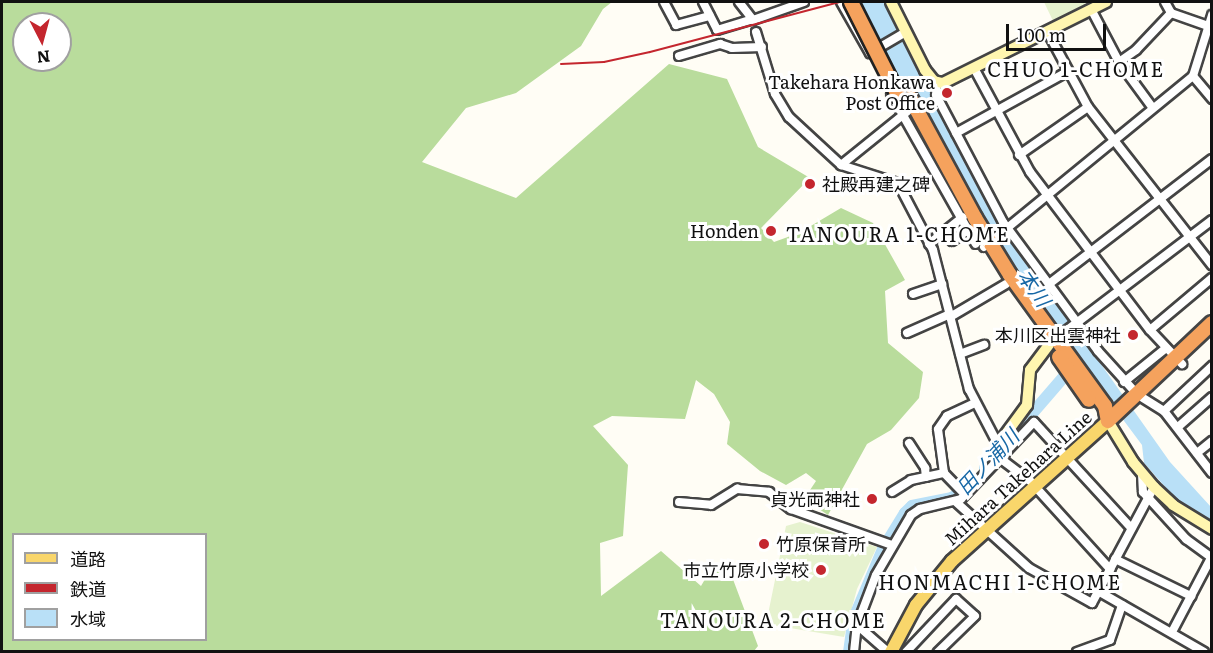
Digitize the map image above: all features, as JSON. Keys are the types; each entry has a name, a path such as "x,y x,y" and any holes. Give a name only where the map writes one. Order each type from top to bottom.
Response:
{"highway":[{"path":"851,2 903,95 965,215"},
{"path":"860,2 903,95 905,113 965,215 1056,339 1077,376 1115,416 1212,332"},
{"path":"986,244 1006,284 1056,339"},
{"path":"1179,362 1212,323"}],"main road":[{"path":"891,2 904,33 924,70 937,82 949,81 1106,2"},
{"path":"1001,452 1028,405 1030,370 1056,339"},
{"path":"1115,416 1142,474 1173,505 1212,529"},
{"name":"Mihara Takehara Line","path":"890,651 916,605 952,561 1115,416"}],"street":[{"path":"664,2 676,26 710,16"},
{"path":"703,2 717,30 804,2"},
{"path":"739,2 750,20"},
{"path":"841,2 905,113 841,165"},
{"path":"1165,2 1171,13 1210,26"},
{"path":"1091,9 1119,62 1152,107"},
{"path":"1119,62 1136,50 1171,13"},
{"path":"965,215 967,231 986,244 1008,230 1152,107 1193,76 1212,15"},
{"path":"1047,31 1067,72 1088,107 1212,265"},
{"path":"756,33 782,108 841,165 894,182 902,189 929,244 975,403 1001,452 1110,569"},
{"path":"871,52 904,33"},
{"path":"679,56 720,44 732,48 762,47"},
{"path":"974,68 1019,155 1150,330 1179,362"},
{"path":"956,133 1067,72"},
{"path":"1193,76 1212,99"},
{"path":"937,82 936,95 981,185 1008,230 1076,324 1137,399 1164,411 1212,473"},
{"path":"1019,155 1088,107"},
{"path":"1049,284 1212,159"},
{"path":"929,244 965,215"},
{"path":"1056,339 1212,220"},
{"path":"952,241 967,231"},
{"path":"1150,330 1212,278"},
{"path":"913,294 942,284"},
{"path":"907,333 950,315 1006,284"},
{"path":"960,354 984,345"},
{"path":"1124,382 1166,348"},
{"path":"1164,411 1212,366"},
{"path":"1178,427 1212,397"},
{"path":"965,495 944,473 938,429 947,417 975,403"},
{"path":"854,651 857,625 888,544 915,511 956,502 965,495 1001,452 1034,422 1131,528"},
{"path":"1197,453 1212,441"},
{"path":"909,443 925,468 926,477"},
{"path":"892,492 911,480 944,473"},
{"path":"1142,474 1143,492 1186,540 1211,560 1172,632"},
{"path":"956,502 1029,568 1092,603 1154,487"},
{"path":"679,502 711,506 737,489 769,492 791,509 888,544"},
{"path":"1115,559 1191,596"},
{"path":"1098,591 1204,651"},
{"path":"906,651 956,599 975,616 938,651"},
{"path":"1077,651 1110,640 1122,605"},
{"path":"857,625 890,651"}],"green space":[{"path":"2,2 612,2 603,9 581,46 516,93 466,108 422,162 516,198 669,64 727,79 758,147 810,178 761,228 774,242 799,233 841,208 873,223 905,280 885,291 888,343 923,372 919,398 891,430 867,444 828,515 804,499 816,481 806,473 786,485 760,471 727,444 730,422 714,394 696,380 685,419 612,416 593,426 628,465 623,536 600,543 601,596 661,551 701,586 714,564 728,566 758,646 754,651 2,651"},
{"path":"1044,2 1084,2 1087,7 1054,23"},
{"name":"市立竹原小学校","path":"800,522 877,547 857,589 844,637 766,624 786,526"}],"water":[{"name":"本川","path":"846,2 885,2 983,197 1170,462 1211,507 1211,522 1174,497 1144,463 1142,445 1031,296 978,213 912,90 896,99"}],"waterway":[{"name":"田ノ浦川","path":"985,468 1074,365"},
{"name":"田ノ浦川","path":"849,652 854,618 883,549 905,513 912,506 952,498 971,483"}],"railway":[{"path":"561,64 604,62 650,52 839,2"}],"place":[{"name":"Takehara Honkawa Post Office","path":"947,93"},
{"name":"社殿再建之碑","path":"810,184"},
{"name":"Honden","path":"771,231"},
{"name":"本川区出雲神社","path":"1133,335"},
{"name":"貞光両神社","path":"872,499"},
{"name":"竹原保育所","path":"764,544"},
{"name":"市立竹原小学校","path":"821,570"}],"district":[{"name":"CHUO 1-CHOME","path":"1076,68"},
{"name":"TANOURA 1-CHOME","path":"898,233"},
{"name":"HONMACHI 1-CHOME","path":"1000,581"},
{"name":"TANOURA 2-CHOME","path":"773,619"}]}
